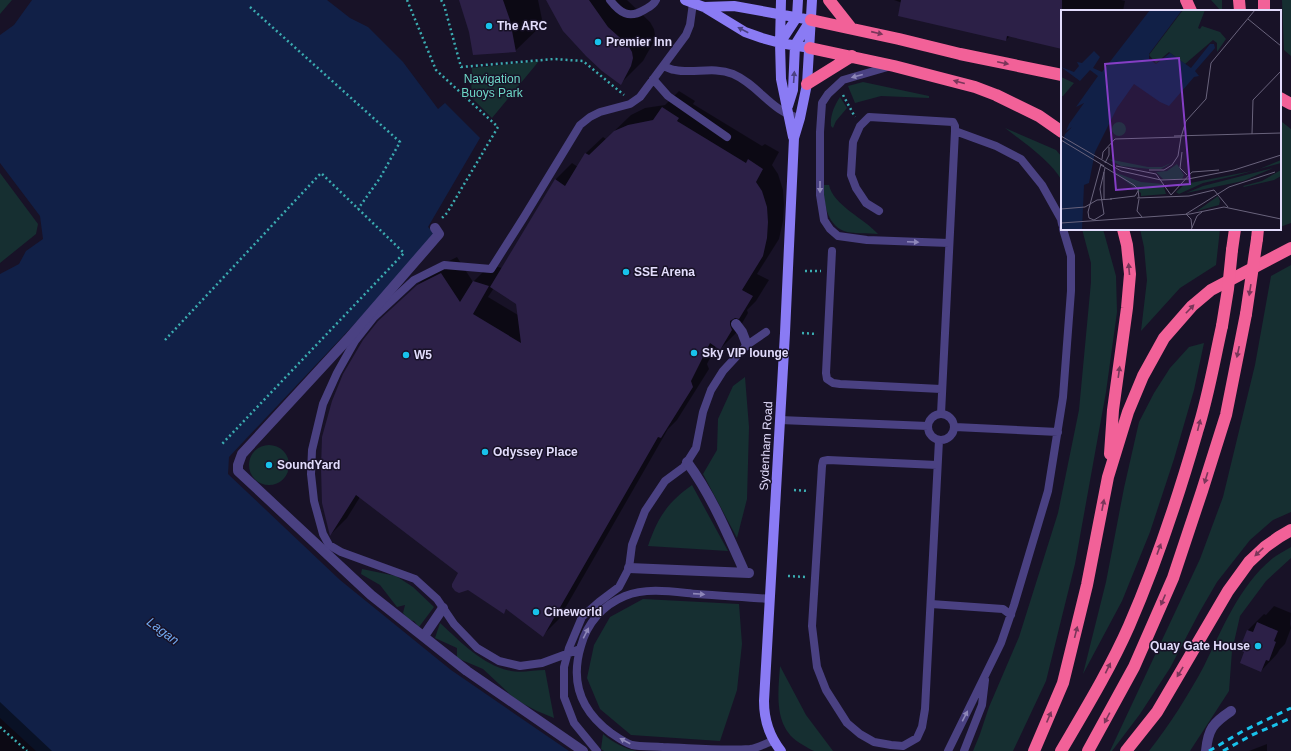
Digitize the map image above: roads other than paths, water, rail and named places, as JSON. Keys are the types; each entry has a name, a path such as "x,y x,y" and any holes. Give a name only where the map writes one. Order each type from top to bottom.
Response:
{"highway":[{"path":"829,0 851,28"},
{"path":"1186,0 1191,10"},
{"path":"1239,0 1240,10"},
{"path":"811,20 960,54 1061,75"},
{"path":"810,48 852,56 975,87 996,95 1039,116 1061,131"},
{"path":"807,84 852,56"},
{"path":"1281,99 1291,104"},
{"path":"1108,477 1113,410 1127,308 1130,274 1127,245 1123,230"},
{"path":"1061,751 1101,682 1128,627 1170,517 1198,432 1207,397 1228,289 1234,230"},
{"path":"1088,751 1134,667 1173,578 1202,491 1226,415 1246,314 1257,234"},
{"path":"1034,751 1063,683 1087,585 1108,477 1128,412 1142,376 1164,338 1192,306 1212,290 1291,248"},
{"path":"1126,751 1157,712 1228,591 1249,562 1265,547 1291,530"}],"street":[{"path":"734,6 744,0"},
{"name":"Sydenham Road","path":"781,0 780,43 782,79 794,138"},
{"path":"780,43 797,17 798,0"},
{"name":"Sydenham Road","path":"781,751 773,741 764,714 764,701 794,138 807,84 812,0"},
{"path":"689,2 704,7 745,32 780,43 810,48"},
{"path":"704,7 734,6 811,20 795,45 793,90 788,111"},
{"path":"434,228 439,234 348,339 242,454 238,465 238,471 371,595 467,671 583,751"},
{"path":"736,324 742,332 748,345"},
{"path":"630,568 748,573 719,516 695,473 687,462"},
{"path":"424,636 444,608"},
{"path":"1206,751 1207,737 1216,723 1231,711"}],"lane":[{"path":"610,0 619,11 630,15 639,13 653,5 656,0"},
{"path":"580,649 542,663 520,666 499,661 477,648 454,624 437,599 415,579 341,552 329,545 323,534 314,501 311,474 312,450 323,404 337,373 355,341 374,317 414,280 444,265 491,269 580,125 600,112 630,104 640,97 686,35 690,25 689,2"},
{"path":"663,66 674,70 713,70 734,74 759,91 772,104 800,118"},
{"path":"894,66 843,80 828,94 822,103 820,132 820,195 824,220 830,229 838,236 867,240 949,244"},
{"path":"653,79 668,96 727,136"},
{"path":"879,211 866,202 856,188 851,175 853,142 860,126 869,117 953,122 955,131 941,389 941,414"},
{"path":"955,131 996,146 1021,160 1042,185 1061,219"},
{"path":"948,751 1001,644 1048,491 1063,397 1071,291 1071,256 1063,230"},
{"path":"832,251 826,373 827,379 833,383 941,389"},
{"path":"597,751 574,723 564,697 564,667 568,648 582,617 598,602 619,587 630,568 632,545 645,511 665,481 684,467 696,448 703,412 710,390 723,371 748,345 766,332"},
{"path":"945,414 952,419 955,427 953,434 950,437 944,440 939,440 931,436 928,426 932,417 945,414"},
{"path":"780,420 928,426"},
{"path":"955,427 1058,432"},
{"path":"938,465 828,460 823,462 822,466 812,626 817,667 826,690 847,723 860,734 874,742 891,746 903,746 917,738 922,727 925,709 931,604 938,465 939,440"},
{"path":"770,599 676,592 646,592 626,596 606,606 593,620 584,635 580,649 576,680 588,710 600,724 632,745 712,749 752,749 773,741"},
{"path":"931,604 1003,609 1011,615"},
{"path":"964,751 982,705 986,673"}],"water":[{"name":"Lagan","path":"32,0 327,0 350,18 368,27 403,62 438,109 445,103 480,138 428,227 435,234 378,299 229,457 228,474 340,580 451,670 569,751 36,751 0,718 0,274 19,264 26,251 43,239 40,216 0,163 0,35 14,25"}],"railway":[{"path":"1209,751 1243,731 1291,708"},
{"path":"1223,751 1252,735 1291,718"}],"place":[{"name":"The ARC","path":"489,26"},
{"name":"Premier Inn","path":"598,42"},
{"name":"SSE Arena","path":"626,272"},
{"name":"Sky VIP lounge","path":"694,353"},
{"name":"W5","path":"406,355"},
{"name":"Odyssey Place","path":"485,452"},
{"name":"SoundYard","path":"269,465"},
{"name":"Cineworld","path":"536,612"},
{"name":"Quay Gate House","path":"1258,646"}],"park label":[{"name":"Navigation Buoys Park","path":"492,86"}]}
